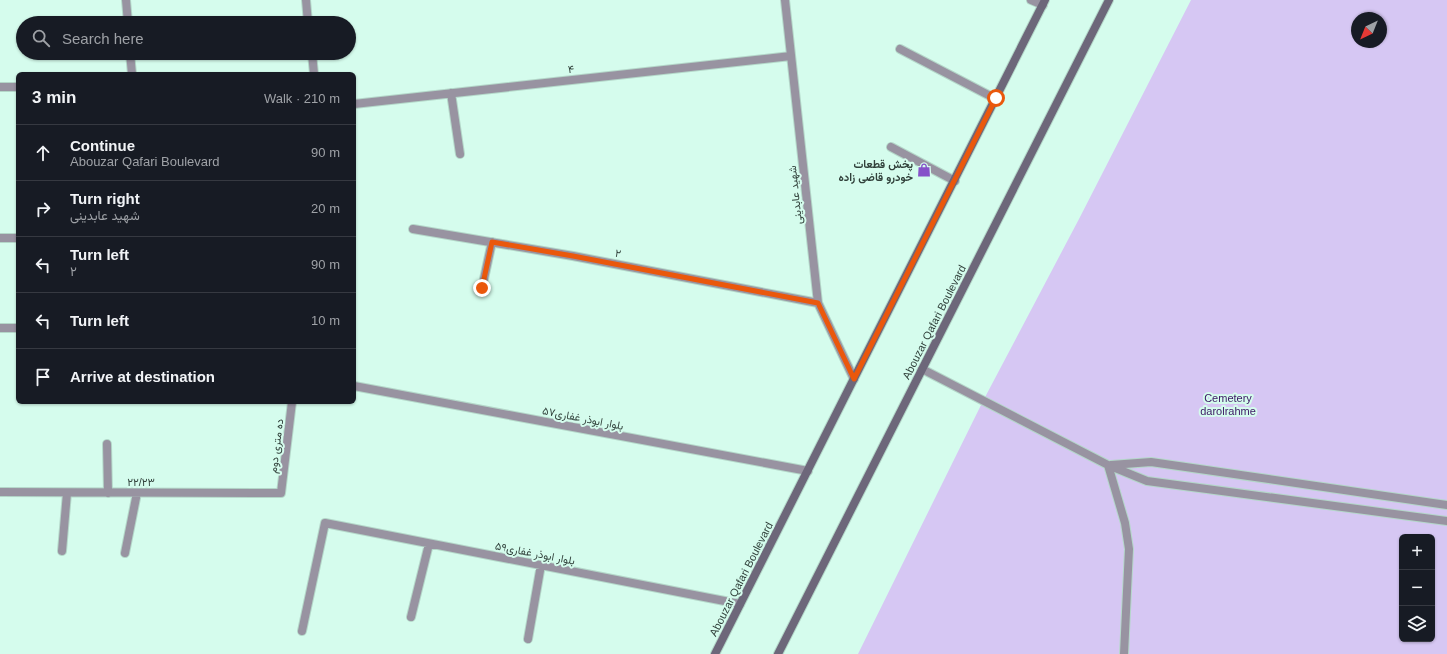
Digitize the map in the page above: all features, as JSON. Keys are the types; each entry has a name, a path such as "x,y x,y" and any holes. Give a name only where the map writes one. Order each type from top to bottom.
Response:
{"main road":[{"name":"Abouzar Qafari Boulevard","path":"778,654 1109,0"},
{"name":"Abouzar Qafari Boulevard","path":"715,654 1044,2"}],"street":[{"path":"126,0 127,16"},
{"path":"306,0 307,16"},
{"name":"شهید عابدینی","path":"785,0 818,303 854,379"},
{"path":"1031,0 1044,2"},
{"path":"900,49 996,98"},
{"name":"۴","path":"356,104 791,56"},
{"path":"131,60 132,72"},
{"path":"313,60 314,72"},
{"path":"0,87 16,87"},
{"path":"451,93 460,154"},
{"path":"891,147 954,181"},
{"name":"۲","path":"413,229 573,256 818,303"},
{"path":"0,238 16,238"},
{"path":"482,288 492,242"},
{"path":"0,328 16,328"},
{"path":"922,369 1108,465 1147,480 1447,521"},
{"name":"بلوار ابوذر غفاری۵۷","path":"356,386 808,471"},
{"name":"ده متری دوم","path":"281,494 292,404"},
{"path":"107,444 108,493"},
{"path":"1108,465 1151,462 1447,505"},
{"path":"1108,465 1125,523 1129,548 1124,654"},
{"name":"۲۲/۲۳","path":"0,492 281,494"},
{"path":"62,551 67,493"},
{"path":"125,553 137,493"},
{"name":"بلوار ابوذر غفاری۵۹","path":"302,630 325,524 740,604"},
{"path":"411,617 429,544"},
{"path":"528,639 541,565"}],"green space":[{"name":"Cemetery darolrahme","path":"1191,0 1447,0 1447,654 858,654 983,401 1079,219"}],"place":[{"name":"پخش قطعات خودرو قاضی زاده","path":"924,170"}],"route":[{"path":"482,288 492,242 818,303 854,379 996,98"}]}
